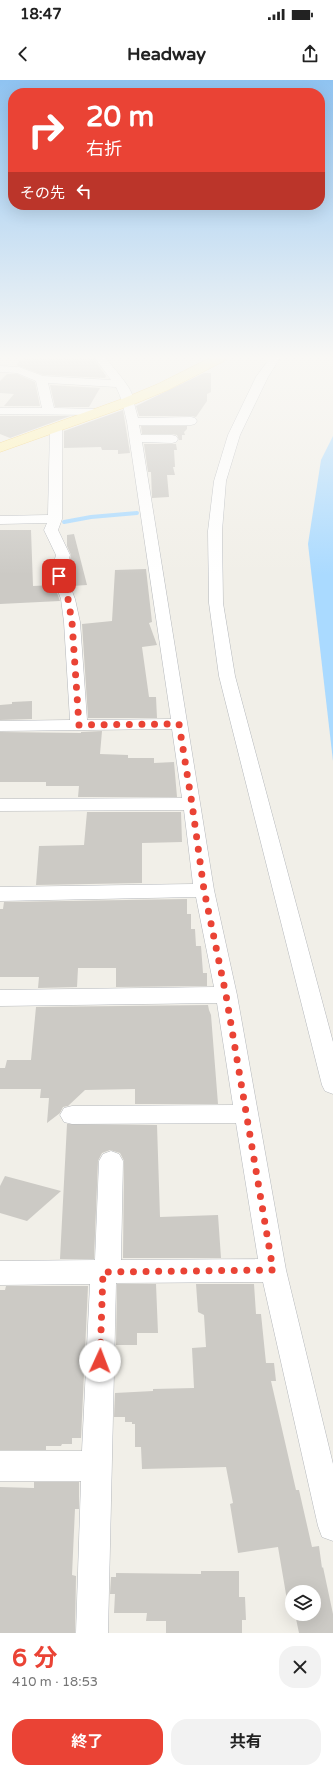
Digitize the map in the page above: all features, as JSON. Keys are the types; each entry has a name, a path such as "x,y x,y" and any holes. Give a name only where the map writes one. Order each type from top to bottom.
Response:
{"main road":[{"path":"0,448 52,430"}],"street":[{"path":"56,430 55,519 51,530 63,560 58,573 68,599 72,622 79,725"},
{"path":"134,430 204,890 226,995 273,1270 333,1526"},
{"path":"136,430 172,439"},
{"path":"236,430 220,481 215,531 216,604 227,676 333,1085"},
{"path":"0,520 55,519"},
{"path":"0,726 179,724"},
{"path":"0,805 192,804"},
{"path":"0,894 204,890"},
{"path":"0,998 226,995"},
{"path":"72,1115 246,1114"},
{"path":"92,1633 96,1466 111,1161"},
{"path":"0,1273 273,1270"},
{"path":"0,1466 96,1466"}],"water":[{"path":"333,436 333,761 308,544 321,460"}],"building":[{"path":"0,430 31,430 10,438 0,434"},
{"path":"126,430 130,453 118,454 118,450 102,450 101,447 64,448 64,431"},
{"path":"142,430 186,430 184,432 185,435 182,435 182,440 179,440 177,435 172,434 142,434"},
{"path":"144,444 176,444 177,450 174,450 175,467 173,467 175,475 167,475 169,497 152,498 151,472 148,472"},
{"path":"0,530 31,530 33,586 54,585 60,601 0,604"},
{"path":"74,534 87,585 72,586 68,577 68,568 71,555 67,546 67,535"},
{"path":"146,569 152,622 149,623 157,645 142,647 149,697 156,697 157,718 88,718 82,624 112,621 115,570"},
{"path":"32,701 32,719 0,720 0,705 12,704 12,702"},
{"path":"102,731 100,754 128,755 128,758 154,758 154,763 174,762 177,797 78,797 79,786 46,786 46,782 0,782 0,732 81,733"},
{"path":"87,812 181,812 182,842 142,843 142,883 36,885 39,846 84,845"},
{"path":"187,899 187,914 191,914 191,929 195,929 196,946 201,946 203,973 207,973 207,986 116,987 116,968 78,968 77,987 38,988 39,977 0,977 0,909 3,909 4,902"},
{"path":"208,1005 211,1015 218,1104 135,1104 135,1089 85,1090 68,1106 63,1107 60,1113 47,1123 49,1098 40,1098 41,1089 0,1089 0,1068 5,1068 7,1060 31,1060 36,1007"},
{"path":"67,1124 157,1125 160,1217 218,1215 221,1258 123,1258 124,1161 120,1153 110,1150 102,1153 98,1161 94,1259 60,1259"},
{"path":"5,1176 61,1191 27,1221 0,1213 0,1186"},
{"path":"117,1284 156,1284 158,1333 137,1333 137,1345 116,1345"},
{"path":"196,1284 254,1284 256,1314 261,1314 266,1363 274,1363 276,1381 271,1381 296,1490 299,1490 312,1547 319,1546 322,1568 323,1567 333,1614 333,1633 299,1633 296,1621 321,1621 321,1585 285,1585 285,1588 278,1547 238,1553 230,1504 233,1503 226,1467 142,1469 141,1447 135,1447 135,1424 132,1424 132,1422 125,1422 125,1417 114,1417 115,1393 153,1391 153,1389 194,1388 192,1348 206,1347 204,1315 198,1312"},
{"path":"6,1286 88,1286 81,1438 72,1438 72,1444 46,1446 46,1450 0,1450 0,1290 5,1290"},
{"path":"34,1482 79,1482 79,1509 75,1509 72,1575 76,1576 75,1633 0,1633 0,1487 34,1488"},
{"path":"201,1571 239,1571 239,1597 245,1597 246,1620 242,1620 242,1633 166,1633 166,1621 146,1621 147,1613 114,1613 115,1594 110,1594 111,1577 116,1577 116,1573 201,1574"}],"waterway":[{"path":"64,522 91,517 137,513"}],"route":[{"path":"59,576 68,599 72,622 79,725 179,724 204,890 226,995 273,1270 103,1272 100,1361"}]}
